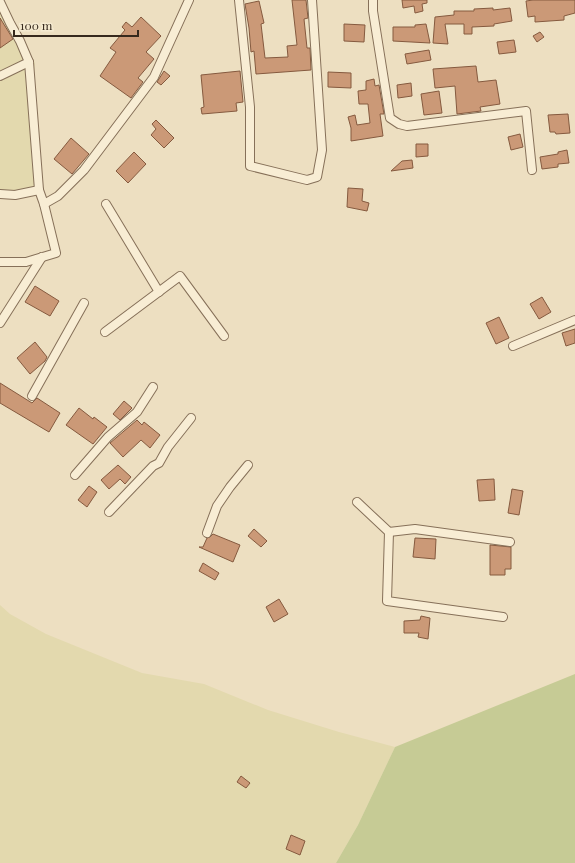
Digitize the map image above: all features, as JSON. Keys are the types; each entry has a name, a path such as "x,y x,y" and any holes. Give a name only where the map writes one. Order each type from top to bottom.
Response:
{"street":[{"path":"44,204 58,196 84,170 154,77 189,0"},
{"path":"239,0 250,107 250,166 307,180 317,177 322,150 312,0"},
{"path":"373,0 373,11 390,118 399,124 407,126 526,110 532,170"},
{"path":"0,2 29,62 39,190 56,253 26,262 0,262"},
{"path":"0,76 29,62"},
{"path":"0,194 15,195 39,190"},
{"path":"106,204 159,292"},
{"path":"0,323 42,257"},
{"path":"105,332 180,276 224,336"},
{"path":"32,396 84,303"},
{"path":"513,346 575,320"},
{"path":"75,476 108,437 137,412 153,387"},
{"path":"109,512 153,466 160,463 168,448 190,418"},
{"path":"207,533 217,506 248,465"},
{"path":"357,502 390,532 415,530 510,542"},
{"path":"390,532 386,601 503,617"}],"shaded area":[{"path":"0,2 20,41 35,63 32,92 39,190 0,194"},
{"path":"0,605 10,614 46,634 142,673 204,684 268,710 339,732 395,747 358,825 336,863 0,863"}],"green space":[{"path":"575,674 575,863 336,863 358,825 395,747"}],"building":[{"path":"292,0 306,0 308,18 304,19 307,48 310,48 311,70 256,74 254,51 251,52 245,4 259,1 264,23 261,24 265,58 288,57 287,46 297,45"},
{"path":"402,0 427,0 427,3 422,4 423,11 415,13 414,6 403,8"},
{"path":"575,0 575,13 564,16 564,20 535,22 535,16 528,17 526,1"},
{"path":"493,8 493,10 510,8 512,21 494,24 494,26 472,27 472,34 464,34 464,24 445,24 448,44 433,43 435,17 454,15 454,11 474,11 474,9"},
{"path":"141,17 161,36 146,52 154,59 138,78 143,82 131,98 100,76 116,52 110,48 125,30 122,27 126,22 132,27"},
{"path":"0,18 13,39 0,48"},
{"path":"344,24 365,25 364,42 344,41"},
{"path":"426,24 430,43 393,41 393,27 415,27 415,25"},
{"path":"540,32 544,37 537,42 533,36"},
{"path":"514,40 516,52 499,54 497,42"},
{"path":"429,50 431,60 407,64 405,54"},
{"path":"476,66 478,82 496,80 500,104 480,107 481,111 457,114 455,86 435,88 433,69"},
{"path":"164,71 170,76 161,85 157,82"},
{"path":"240,71 243,102 236,103 237,111 202,114 201,108 204,107 201,75"},
{"path":"328,72 351,73 351,88 328,87"},
{"path":"374,79 375,86 379,85 384,114 380,114 383,136 351,141 351,128 348,117 355,115 357,125 370,123 368,104 359,104 358,91 366,90 366,81"},
{"path":"411,83 412,96 398,98 397,85"},
{"path":"439,91 442,113 424,115 421,94"},
{"path":"568,114 570,133 556,134 555,132 550,132 548,115"},
{"path":"156,120 174,138 164,148 151,135 156,129 152,124"},
{"path":"520,134 523,147 511,150 508,137"},
{"path":"71,138 89,154 72,174 54,159"},
{"path":"416,144 428,144 428,156 416,157"},
{"path":"567,150 569,163 558,164 558,167 542,169 540,157 558,154 558,152"},
{"path":"134,152 146,164 128,183 116,171"},
{"path":"412,160 413,168 391,171 402,161"},
{"path":"348,188 363,189 362,201 369,203 367,211 347,207"},
{"path":"35,286 59,301 50,316 25,302"},
{"path":"542,297 551,312 539,319 530,304"},
{"path":"499,317 509,338 496,344 486,323"},
{"path":"575,329 575,343 566,346 562,333"},
{"path":"35,342 47,357 45,361 30,374 17,358"},
{"path":"0,383 32,403 37,398 60,413 49,432 0,403"},
{"path":"124,401 132,408 120,420 113,414"},
{"path":"79,408 93,419 94,417 107,427 93,444 66,425"},
{"path":"137,420 142,425 144,422 160,435 150,448 141,440 123,457 110,443"},
{"path":"118,465 131,477 125,484 120,479 109,489 101,480"},
{"path":"494,479 495,500 479,501 477,480"},
{"path":"89,486 97,492 87,507 78,500"},
{"path":"512,489 523,491 519,515 508,513"},
{"path":"254,529 267,541 261,547 248,536"},
{"path":"213,534 240,545 233,562 199,547 203,547 207,538"},
{"path":"415,538 436,539 435,559 413,557"},
{"path":"490,545 511,547 511,569 505,569 505,575 490,575"},
{"path":"203,563 219,573 215,580 199,571"},
{"path":"279,599 288,614 274,622 266,607"},
{"path":"421,616 430,618 428,639 418,637 419,633 404,633 404,621 420,620"},
{"path":"241,776 250,783 246,788 237,782"},
{"path":"291,835 305,841 300,855 286,849"}]}
